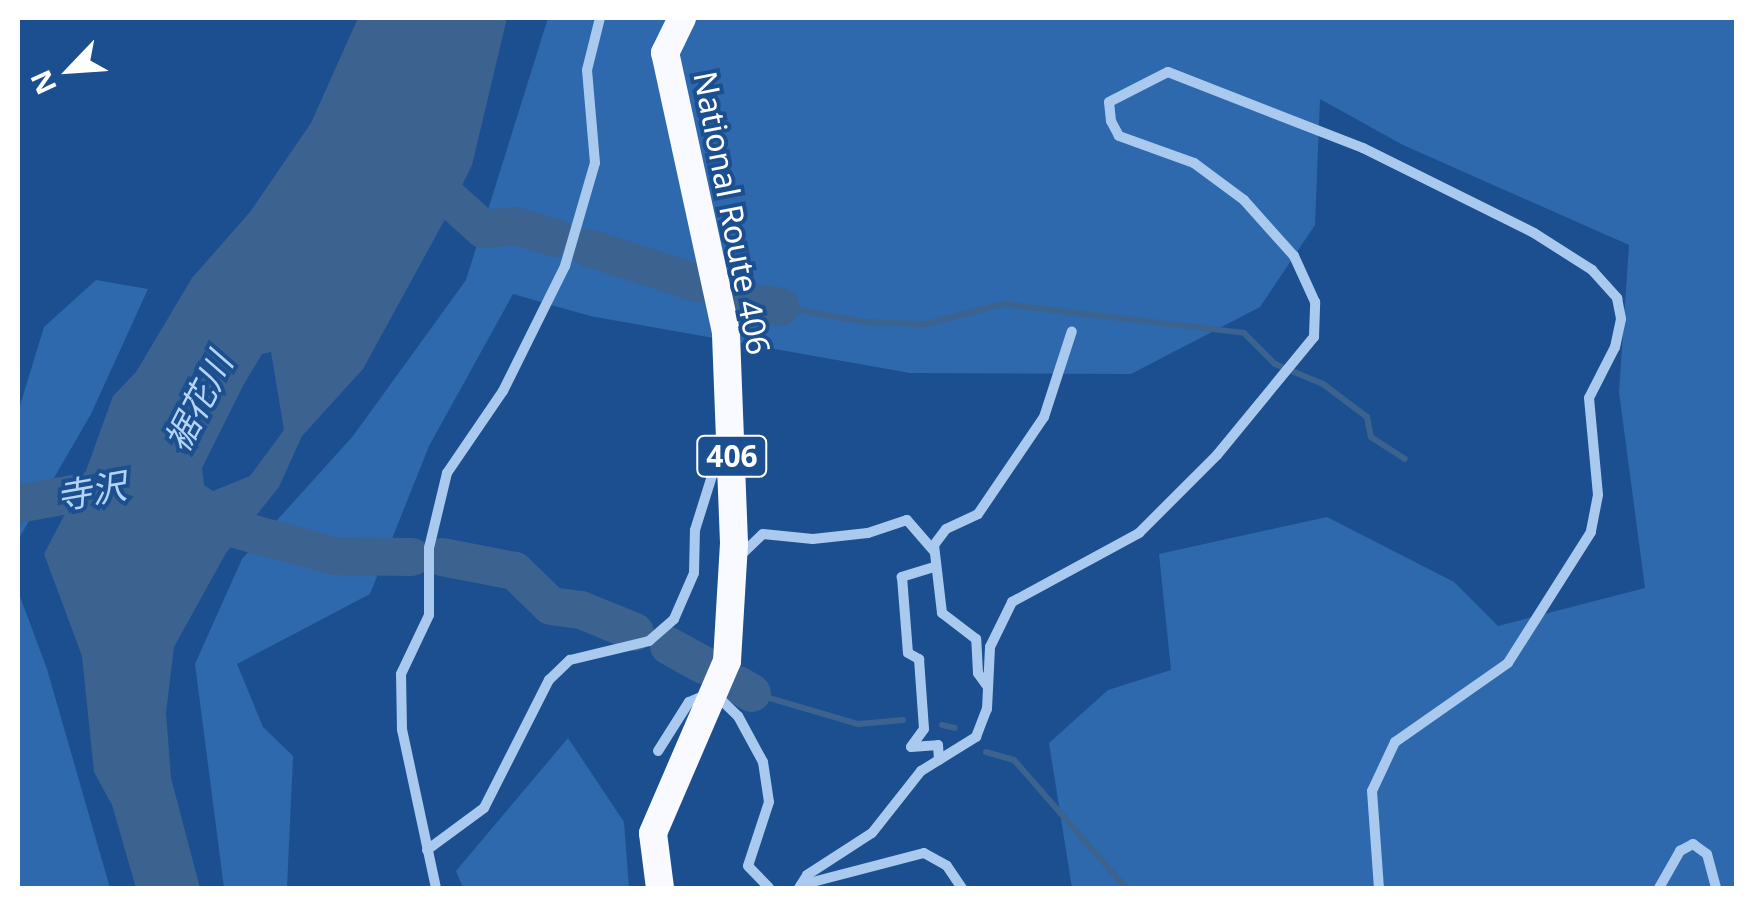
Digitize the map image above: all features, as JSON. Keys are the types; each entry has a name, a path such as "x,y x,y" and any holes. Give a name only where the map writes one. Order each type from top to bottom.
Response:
{"highway":[{"name":"National Route 406","path":"660,888 652,833 727,660 733,562 732,423 723,314 665,53 682,18"}],"street":[{"path":"436,888 402,730 400,674 429,615 428,548 447,474 503,391 565,266 595,163 587,70 600,18"},
{"path":"800,887 872,833 921,771 976,737 988,688 990,647 1012,602 1139,533 1217,456 1314,336 1315,302 1294,256 1244,200 1194,163 1119,136 1108,102 1153,74 1180,72 1363,148 1534,233 1592,270 1616,298 1621,319 1589,398 1598,495 1592,532 1508,663 1394,742 1372,791 1378,888"},
{"path":"988,688 978,673 976,639 942,613 934,552 946,528 978,514 1044,417 1072,331"},
{"path":"427,850 484,808 549,680 570,660 649,641 674,619 694,573 695,530 708,476 732,423"},
{"path":"733,562 763,534 812,539 907,520 934,552"},
{"path":"934,567 902,578 908,653 918,658 922,684 924,729 911,747 938,746 939,760"},
{"path":"658,751 689,702 713,692 738,716 763,762 769,802 748,866 770,888"},
{"path":"1659,888 1680,851 1693,844 1707,854 1716,888"},
{"path":"800,887 924,853 947,866 962,888"}],"shaded area":[{"path":"548,18 1736,18 1736,888 1072,888 1049,743 1108,690 1171,670 1159,554 1327,517 1454,582 1498,626 1645,588 1619,392 1629,245 1403,145 1320,99 1315,225 1260,307 1131,374 910,373 590,316 513,294 429,446 370,594 237,664 263,727 293,756 287,888 224,888 195,664 242,559 353,436 466,280"},
{"path":"96,280 148,289 91,414 18,540 18,412 44,327"},
{"path":"18,591 47,669 110,888 18,888"},
{"path":"568,738 624,822 629,888 463,888 456,871"}],"water":[{"name":"裾花川","path":"358,18 507,18 472,165 449,212 363,369 302,436 279,487 226,553 174,647 166,713 171,778 200,888 136,888 112,805 94,772 82,656 44,554 83,479 113,396 136,372 192,278 250,212 311,123","holes":["271,352 284,430 250,476 213,491 204,485 202,468 262,354"]}],"waterway":[{"path":"413,187 419,194 441,191 483,229 515,226 556,238"},
{"path":"589,248 697,283"},
{"path":"740,301 781,307"},
{"path":"781,307 866,322 926,324 1002,304 1244,333 1275,364 1323,384 1367,417 1371,437 1405,459"},
{"name":"寺沢","path":"18,504 122,485"},
{"path":"194,518 335,556 412,557"},
{"path":"442,557 515,571 551,606 581,610 635,632"},
{"path":"669,646 703,665"},
{"path":"738,685 752,693"},
{"path":"752,693 858,724 903,720"},
{"path":"942,725 955,728"},
{"path":"986,752 1014,760 1126,888"}]}
